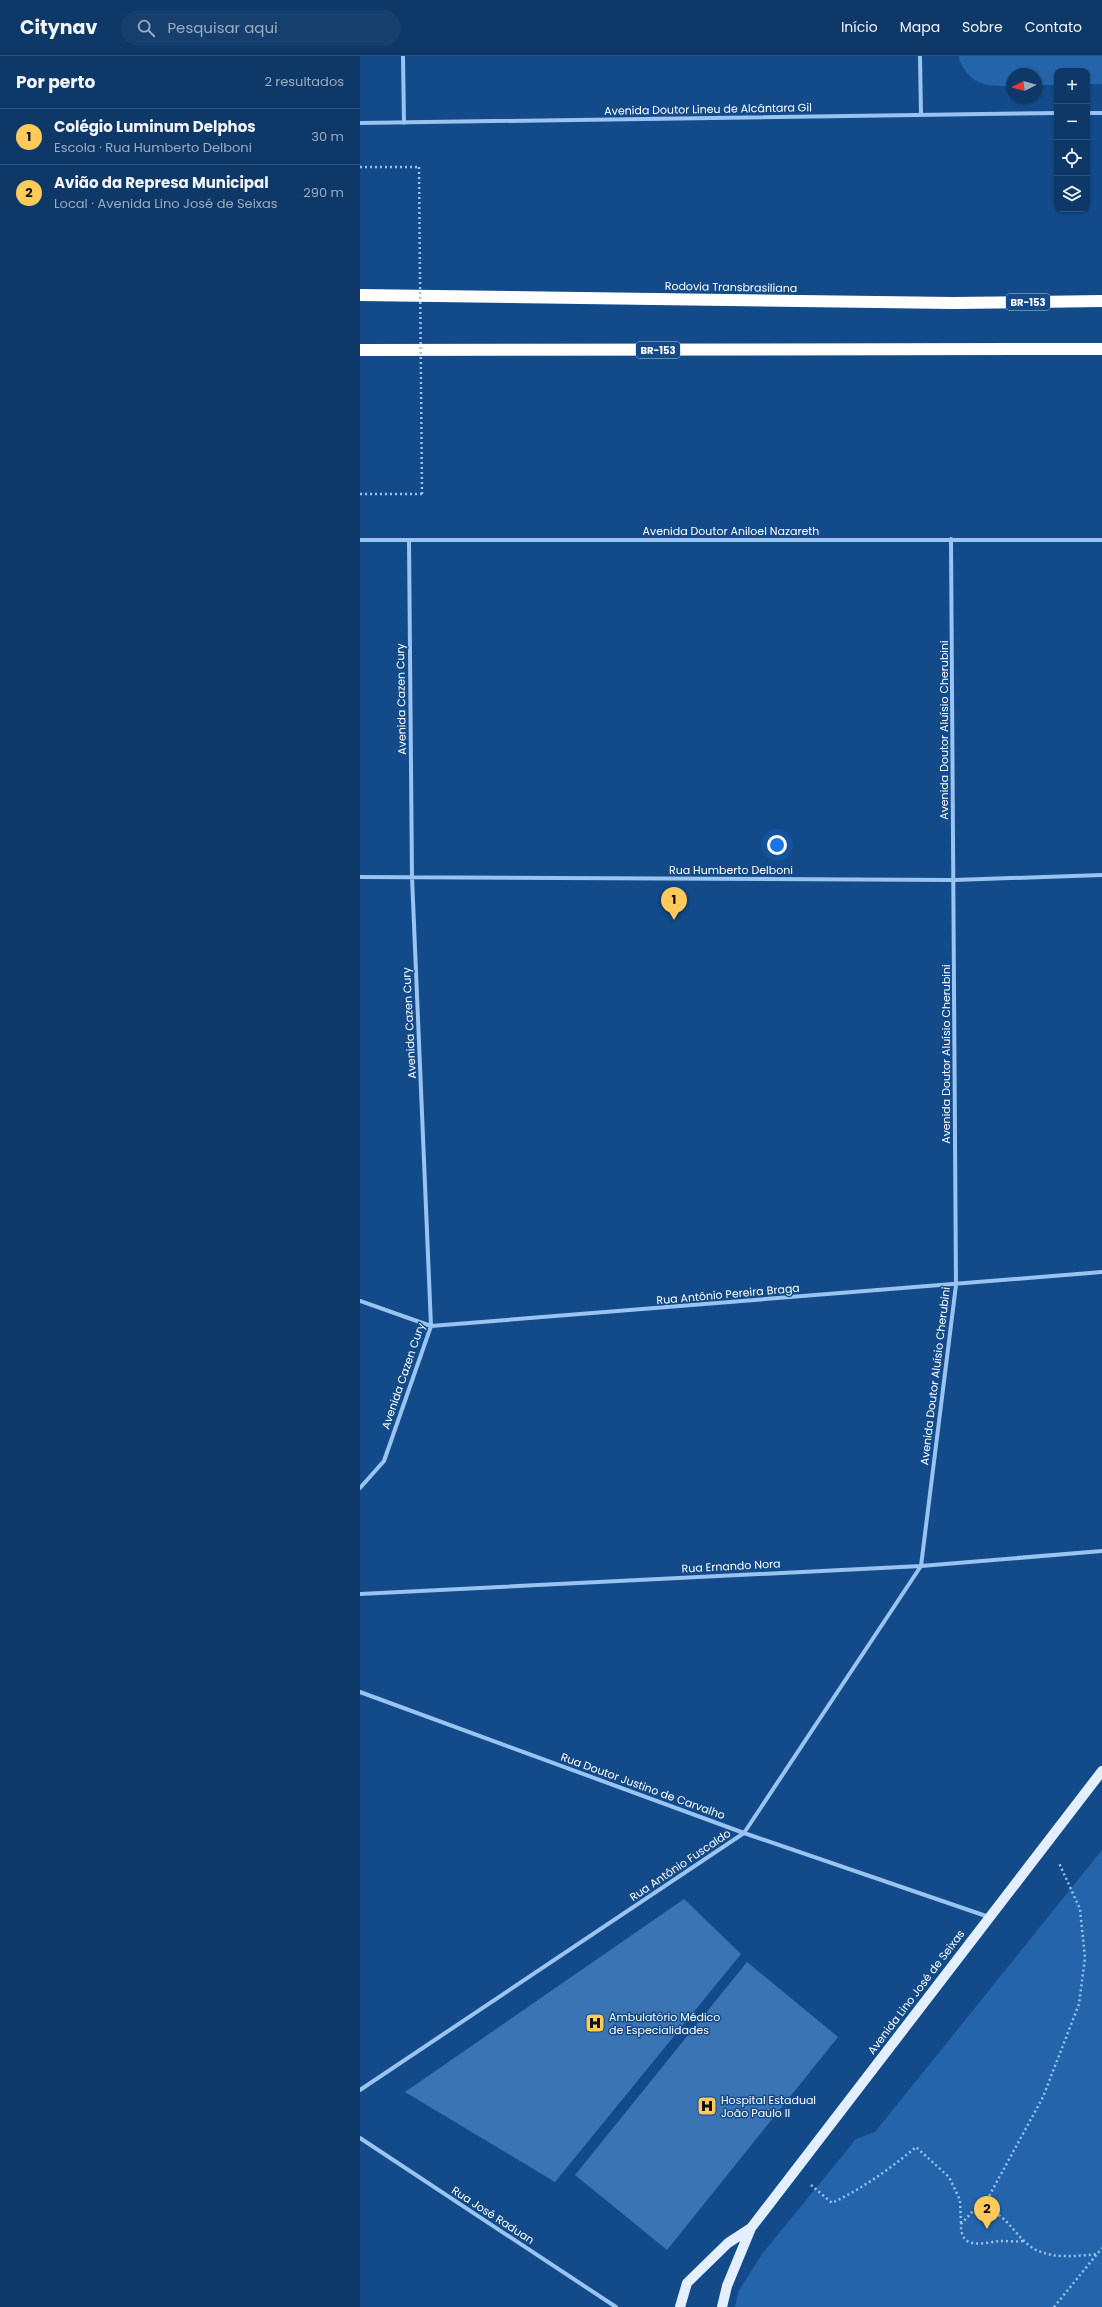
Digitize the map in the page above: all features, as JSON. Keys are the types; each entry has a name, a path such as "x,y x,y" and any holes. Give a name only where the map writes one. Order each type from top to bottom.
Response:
{"highway":[{"name":"Rodovia Transbrasiliana","path":"360,295 953,303 1102,301"},
{"name":"BR-153","path":"360,350 1102,350"}],"main road":[{"name":"Avenida Lino José de Seixas","path":"722,2307 727,2286 751,2228 1102,1771"},
{"name":"Avenida Lino José de Seixas","path":"680,2307 686,2283 728,2243 751,2228"}],"street":[{"path":"403,56 404,124"},
{"path":"920,56 921,115"},
{"name":"Avenida Doutor Lineu de Alcântara Gil","path":"360,123 404,124 1054,113"},
{"path":"1090,113 1102,113"},
{"name":"Avenida Doutor Aluísio Cherubini","path":"921,1566 956,1285 951,539"},
{"name":"Avenida Doutor Aniloel Nazareth","path":"360,540 1102,540"},
{"name":"Avenida Cazen Cury","path":"360,1488 384,1461 431,1326 412,877 409,540"},
{"name":"Rua Humberto Delboni","path":"360,877 954,880 1102,876"},
{"name":"Rua Antônio Pereira Braga","path":"360,1301 431,1326 956,1285 1102,1272"},
{"name":"Rua Ernando Nora","path":"360,1594 921,1566 1102,1551"},
{"name":"Rua Antônio Fuscaldo","path":"360,2090 744,1832 921,1566"},
{"name":"Rua Doutor Justino de Carvalho","path":"360,1692 744,1832 989,1917"},
{"name":"Rua José Raduan","path":"360,2138 616,2307"}],"path":[{"path":"360,167 419,167 422,494 360,494"},
{"path":"982,2209 1043,2097 1079,2004 1085,1958 1080,1909 1049,1840"},
{"path":"795,2171 832,2203 851,2194 888,2170 916,2147 949,2177 960,2200 961,2232 965,2239 978,2245 999,2241 1023,2241"},
{"path":"961,2224 974,2210 982,2209 1003,2217 1023,2241 1037,2250 1054,2255 1098,2254"},
{"path":"1054,2307 1102,2248"}],"shaded area":[{"path":"959,56 1102,56 1102,84 1090,84 1090,68 1054,68 1054,85 1042,85 1042,68 1006,68 1006,86 980,83 969,76"},
{"path":"1102,1850 1102,2307 735,2307 738,2292 762,2254 856,2139 875,2132"}],"building":[{"name":"Ambulatório Médico de Especialidades","path":"684,1899 741,1954 555,2182 405,2092"},
{"name":"Hospital Estadual João Paulo II","path":"747,1962 838,2037 667,2250 575,2175"}],"place":[{"name":"Colégio Luminum Delphos","path":"674,920"},
{"name":"Ambulatório Médico de Especialidades","path":"595,2023"},
{"name":"Hospital Estadual João Paulo II","path":"707,2106"},
{"name":"Avião da Represa Municipal","path":"987,2229"}]}
